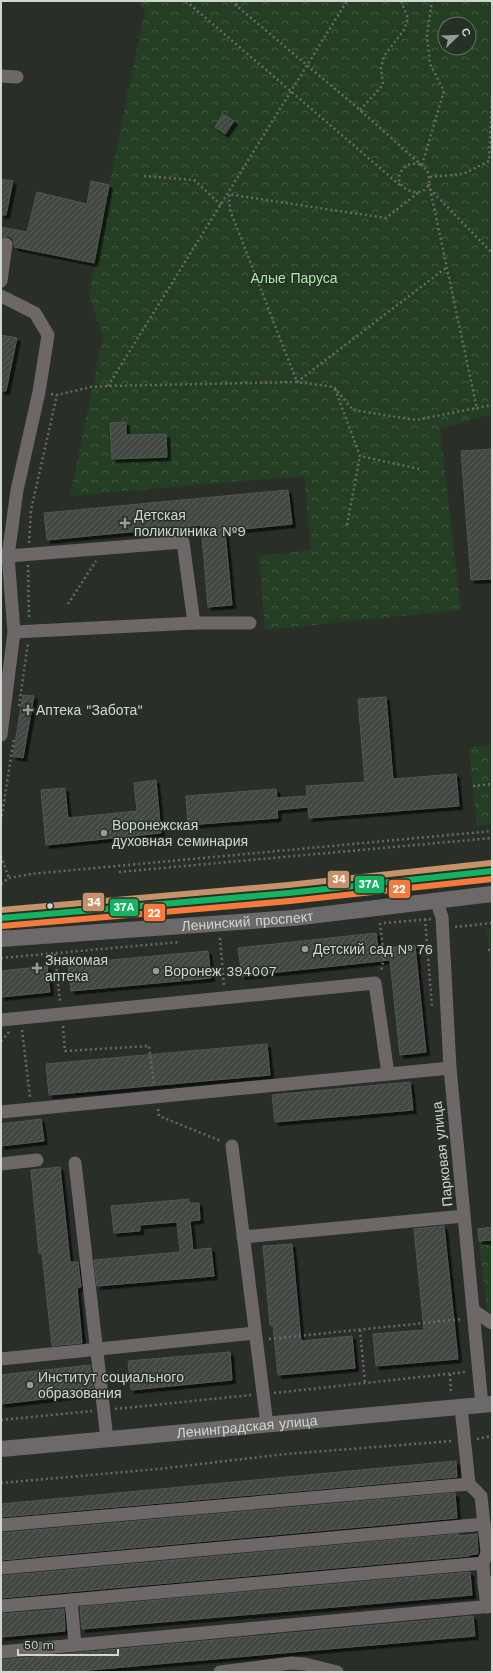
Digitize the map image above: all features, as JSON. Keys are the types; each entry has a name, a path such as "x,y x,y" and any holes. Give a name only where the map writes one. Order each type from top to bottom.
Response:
{"main road":[{"name":"Ленинский проспект","path":"1,917 289,894 492,871"},
{"name":"Ленинский проспект","path":"2,939 293,918 492,894"},
{"name":"Ленинградская улица","path":"1,1449 487,1405"}],"street":[{"path":"1,76 17,77"},
{"path":"1,281 6,244"},
{"path":"1,296 35,313 48,335 39,392 17,490 5,556 14,632 1,735"},
{"path":"5,556 183,542 194,623"},
{"path":"14,632 194,623 250,624"},
{"name":"Парковая улица","path":"436,900 442,917 450,1068 464,1216 469,1315 487,1405"},
{"path":"1,917 2,939"},
{"path":"1,1020 375,983 388,1074"},
{"path":"1,1112 450,1068"},
{"path":"232,1146 266,1425"},
{"path":"1,1164 37,1160"},
{"path":"75,1163 108,1439"},
{"path":"243,1237 464,1216"},
{"path":"469,1315 492,1323"},
{"path":"1,1359 97,1349 256,1336"},
{"path":"1,1652 489,1607 488,1582 482,1563 487,1553 481,1496 469,1484 461,1407"},
{"path":"1,1525 469,1484"},
{"path":"1,1568 484,1524"},
{"path":"1,1606 482,1563"},
{"path":"71,1600 75,1645"},
{"path":"220,1672 291,1663 306,1664 337,1672"}],"path":[{"path":"186,1 404,188 410,192 418,193"},
{"path":"231,1 306,66 360,110 427,170 430,176 429,184 477,410"},
{"path":"236,5 240,1"},
{"path":"108,386 347,1"},
{"path":"360,110 382,85 381,69 384,56 404,30 408,18 401,1"},
{"path":"422,165 444,92 430,64 427,35 432,1"},
{"path":"430,176 463,174 489,161 492,93"},
{"path":"404,188 400,178 401,172 405,167 416,163 422,165"},
{"path":"144,176 194,180 221,205"},
{"path":"297,382 230,210 230,194 386,218 424,190 429,184"},
{"path":"430,188 492,253"},
{"path":"297,382 446,267"},
{"path":"39,392 58,395 91,387 108,386 297,382 334,387 353,410 416,420 477,410 492,405"},
{"path":"334,387 360,456 347,525"},
{"path":"18,712 29,631 28,555 31,510 58,395"},
{"path":"360,456 419,469"},
{"path":"68,604 104,548"},
{"path":"1,821 15,734"},
{"path":"473,786 492,784"},
{"path":"1,884 9,878 31,874 492,831"},
{"path":"119,872 492,838"},
{"path":"1,856 9,878"},
{"path":"425,919 433,1014"},
{"path":"442,929 492,923"},
{"path":"375,983 382,968 384,957 380,924"},
{"path":"220,938 225,998"},
{"path":"55,954 65,1051 149,1046 159,1116 232,1146"},
{"path":"21,1018 32,1109"},
{"path":"256,1336 360,1330 469,1315"},
{"path":"360,1330 365,1383"},
{"path":"1,1420 479,1371"},
{"path":"1,1483 158,1469 286,1454 464,1440 492,1436"}],"green space":[{"name":"Алые Паруса","path":"136,1 492,1 492,414 440,429 461,610 265,630 259,556 311,550 304,476 70,496 103,337 89,295 109,185 145,10"},
{"path":"492,745 492,824 477,826 469,747"},
{"path":"487,928 492,928 492,983"},
{"path":"492,1240 492,1312 487,1311 479,1241"}],"building":[{"path":"223,114 234,121 225,134 215,127"},
{"path":"1,179 13,181 6,215 1,215"},
{"path":"91,181 109,185 94,263 14,247 14,241 11,237 7,236 1,238 1,227 27,232 37,192 87,204"},
{"path":"1,335 17,338 6,391 1,391"},
{"path":"126,422 126,435 166,434 167,457 112,459 110,423"},
{"path":"492,449 492,579 471,580 461,451"},
{"path":"288,490 292,524 225,531 232,605 208,607 201,525 47,540 44,513"},
{"path":"23,695 34,696 23,758 13,756"},
{"path":"386,697 393,779 456,774 459,806 309,818 308,807 277,810 278,818 188,825 186,796 276,789 277,798 307,796 306,786 365,782 358,699"},
{"path":"156,780 161,833 46,845 41,790 65,788 68,818 137,811 134,783"},
{"path":"376,933 378,949 415,945 426,1052 400,1055 390,960 242,976 238,948"},
{"path":"208,951 211,978 71,991 68,964"},
{"path":"47,966 50,992 1,997 1,971"},
{"path":"267,1044 270,1075 49,1095 46,1064"},
{"path":"410,1082 413,1110 275,1122 272,1095"},
{"path":"41,1119 44,1141 1,1146 1,1124"},
{"path":"60,1167 70,1262 78,1262 81,1287 77,1288 82,1343 52,1346 42,1253 39,1253 31,1170"},
{"path":"189,1199 189,1203 199,1203 200,1220 190,1221 193,1250 211,1248 214,1276 97,1286 94,1260 180,1252 177,1222 140,1225 140,1231 114,1233 111,1206"},
{"path":"444,1226 458,1359 376,1366 373,1334 424,1330 414,1229"},
{"path":"492,1227 492,1240 479,1241 478,1229"},
{"path":"292,1244 301,1341 352,1336 355,1368 278,1375 273,1325 270,1325 263,1246"},
{"path":"230,1352 232,1380 131,1390 128,1361"},
{"path":"90,1365 94,1393 1,1404 1,1375"},
{"path":"456,1461 457,1477 1,1517 1,1504"},
{"path":"455,1493 457,1518 1,1560 1,1533"},
{"path":"459,1534 459,1536 477,1534 478,1554 1,1598 1,1576"},
{"path":"470,1572 472,1595 82,1629 80,1607"},
{"path":"64,1609 65,1631 1,1637 1,1614"},
{"path":"473,1616 475,1636 67,1672 1,1672 1,1660"}],"transit line":[{"name":"34","path":"1,910 288,885 491,863"},
{"name":"37А","path":"1,918 289,893 492,871"},
{"name":"22","path":"2,926 290,901 492,879"}],"place":[{"name":"Детская поликлиника №9","path":"125,523"},
{"name":"Аптека \"Забота\"","path":"28,710"},
{"name":"Воронежская духовная семинария","path":"104,833"},
{"name":"Детский сад № 76","path":"305,949"},
{"name":"Знакомая аптека","path":"37,968"},
{"name":"Воронеж 394007","path":"156,971"},
{"name":"Институт социального образования","path":"30,1385"}]}
